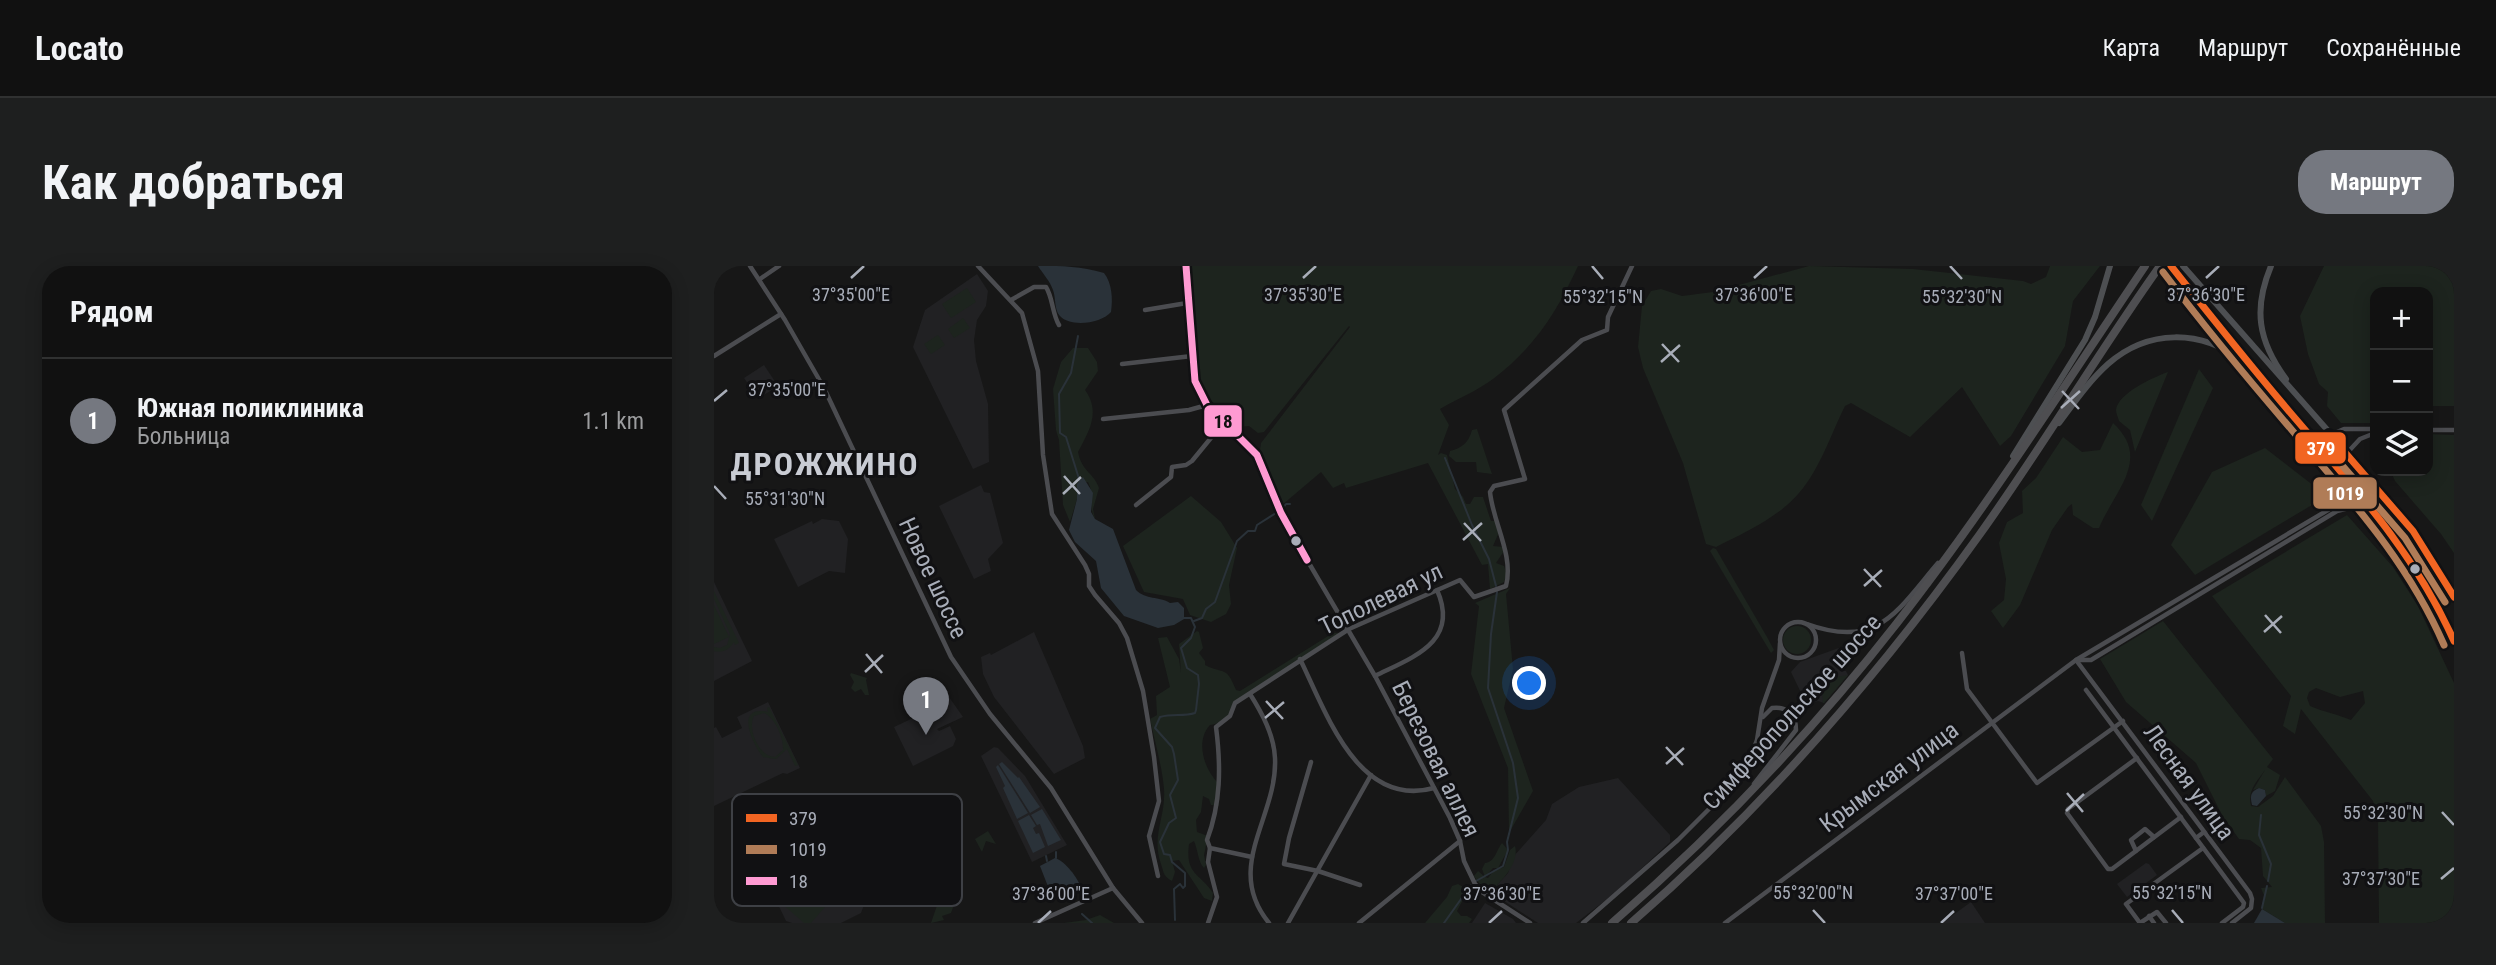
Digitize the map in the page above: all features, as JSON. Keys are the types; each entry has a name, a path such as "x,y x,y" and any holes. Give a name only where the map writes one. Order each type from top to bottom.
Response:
{"highway":[{"name":"Симферопольское шоссе","path":"1612,923 1741,801 1896,624 1964,533 2145,266"},
{"name":"Симферопольское шоссе","path":"1631,923 1740,820 1827,727 1916,620 2002,501 2159,268"}],"main road":[{"path":"1993,491 2053,388 2085,340 2095,317 2110,266"},
{"path":"2171,266 2239,352 2382,520 2427,583 2454,641"},
{"path":"2183,266 2410,527 2454,597"},
{"path":"2271,266 2261,295 2261,331 2282,374 2312,414"},
{"path":"2002,501 2095,376 2129,349 2166,339 2200,339 2229,351 2267,385"}],"street":[{"name":"Новое шоссе","path":"750,266 824,388 951,657 989,714 1051,788 1113,888 1141,923"},
{"path":"760,279 779,266"},
{"path":"978,266 1022,313 1038,371 1043,455 1052,514 1085,565 1089,574 1089,586 1095,596 1123,631 1140,677 1159,801 1149,836 1157,876"},
{"path":"1136,505 1171,477 1172,467 1186,465 1192,461 1224,422 1207,405 1195,381 1186,266"},
{"name":"Тополевая ул","path":"1210,848 1207,840 1217,808 1220,782 1216,727 1230,716 1235,703 1349,629 1460,580 1474,597 1506,586 1506,554 1490,492 1494,486 1525,479 1504,410 1581,340 1607,330 1608,317 1632,266"},
{"path":"1011,300 1034,287 1046,286 1059,325"},
{"path":"1145,310 1187,303"},
{"path":"714,356 781,314"},
{"path":"1122,364 1192,356"},
{"path":"1103,419 1189,411 1207,405"},
{"name":"Березовая аллея","path":"1224,422 1255,452 1290,530 1349,629 1434,788 1460,841 1464,862 1475,884 1491,898 1530,923"},
{"path":"2330,435 2344,429 2370,431"},
{"path":"2433,430 2454,430"},
{"path":"2347,453 2360,439 2370,434"},
{"path":"2076,660 2323,513 2357,489"},
{"path":"2076,660 2091,660 2337,511 2353,508 2382,520"},
{"path":"1759,728 1762,708 1779,660 1781,633 1787,625 1797,622 1838,632 1852,632 1884,623 1895,614 1964,533"},
{"path":"1375,676 1427,648 1438,638 1443,608 1437,590"},
{"path":"1780,643 1790,656 1800,658 1809,654 1815,646 1815,636 1807,624"},
{"path":"1962,653 1967,689 2039,784 2123,721"},
{"path":"1300,659 1340,740 1352,757 1371,775 1408,792 1434,788"},
{"name":"Лесная улица","path":"2076,660 2252,898 2251,908 2232,923"},
{"name":"Крымская улица","path":"1725,923 2076,660"},
{"path":"2086,690 2244,903 2243,907 2222,923"},
{"path":"1251,694 1269,730 1275,758 1270,789 1252,857 1250,882 1261,913 1269,923"},
{"path":"1583,923 1669,848 1736,783 1749,765 1764,715 1776,707 1788,711 1796,725 1793,736 1741,801"},
{"path":"2137,758 2068,809 2067,813 2108,869 2112,869 2181,817"},
{"path":"1311,762 1284,864 1318,871 1360,885"},
{"path":"1288,923 1371,775"},
{"path":"2136,851 2131,840 2145,829 2154,838"},
{"path":"2196,838 2204,832"},
{"path":"1359,923 1460,841"},
{"path":"1208,923 1217,897 1207,857 1210,848 1252,857"},
{"path":"2166,923 2157,912 2140,923 2126,904 2203,848"},
{"path":"1035,923 1113,888"},
{"path":"2149,916 2154,923"}],"shaded area":[{"path":"1038,266 1072,267 1104,273 1111,291 1111,312 1101,319 1086,323 1065,320 1058,313 1052,287"},
{"path":"1190,266 1578,266 1553,314 1521,355 1487,383 1440,409 1449,425 1438,455 1447,455 1455,489 1466,504 1470,504 1474,497 1483,497 1491,521 1496,521 1499,532 1493,546 1503,547 1504,551 1496,563 1504,566 1507,575 1504,582 1490,589 1488,564 1482,565 1428,463 1346,488 1344,483 1333,488 1321,472 1282,505 1260,450 1261,443 1350,327 1264,432 1258,433 1249,426 1237,427 1208,397 1198,374"},
{"path":"1809,266 1913,269 2031,284 2046,277 2050,266 2100,266 2073,301 2065,346 2011,436 2000,446 1962,387 1910,437 1851,403 1845,406 1813,473 1791,502 1760,524 1727,542 1716,547 1706,544 1683,463 1643,368 1638,347 1642,306 1651,291 1661,289 1682,296 1713,292"},
{"path":"2324,266 2454,266 2454,406 2433,406 2433,287 2370,287 2370,423 2341,423 2327,406 2328,392 2319,384 2308,354 2300,316"},
{"path":"977,274 988,291 986,306 977,320 974,340 976,361 988,404 989,462 973,469 913,347 925,310"},
{"path":"967,288 976,302 951,318 942,304"},
{"path":"963,318 970,328 954,338 948,329"},
{"path":"938,335 945,345 931,354 924,344"},
{"path":"1073,348 1088,348 1097,362 1098,371 1085,390 1092,406 1092,421 1078,452 1082,464 1099,488 1093,509 1095,519 1092,510 1088,482 1077,484 1077,499 1070,522 1063,505 1053,389 1061,362"},
{"path":"764,365 778,386 757,397 744,378"},
{"path":"2199,369 2213,388 2152,521 2141,505"},
{"path":"2168,372 2135,452 2130,430 2119,421 2116,410 2118,404 2138,386"},
{"path":"2113,423 2130,449 2127,475 2121,488 2099,528 2093,528 2073,515 2072,504 2068,507 2052,530 2020,605 2003,628 1991,611 2004,600 2006,579 1999,543 2007,522 2023,513 2022,491 2036,478 2063,437 2082,452 2100,450"},
{"path":"1477,429 1492,474 1477,472 1476,462 1456,462 1449,456 1450,451 1464,444 1472,430"},
{"path":"2433,434 2454,435 2454,553 2441,534 2393,476 2433,476"},
{"path":"2265,448 2327,496 2195,575 2171,545 2212,472"},
{"path":"1083,477 1093,493 1091,512 1095,519 1113,529 1136,590 1170,603 1178,602 1184,608 1184,619 1174,625 1158,628 1124,616 1101,588 1096,561 1075,542 1069,530 1077,499 1077,484"},
{"path":"981,485 984,492 990,493 1003,543 988,559 991,571 974,579 939,506"},
{"path":"1191,496 1221,522 1237,548 1229,585 1231,604 1226,614 1211,622 1190,615 1183,599 1144,592 1123,546"},
{"path":"2347,515 2393,567 2418,606 2454,683 2454,923 2379,923 2378,819 2373,801 2301,709 2295,734 2283,726 2291,696 2212,596","holes":["2316,688 2340,697 2363,691 2365,703 2351,720 2310,706 2307,698 2309,692"]},
{"path":"822,519 839,521 848,539 845,573 829,571 798,587 774,539"},
{"path":"1713,548 1767,637 1774,650 1771,653 1710,551"},
{"path":"714,582 752,661 714,681"},
{"path":"1510,588 1506,594 1513,669 1504,708 1533,791 1509,833 1508,768 1471,674 1479,606 1475,603"},
{"path":"714,591 739,643 735,645 734,642 728,649 720,652 714,651 714,647 727,645 730,634 714,599"},
{"path":"714,605 729,637 714,644"},
{"path":"2163,621 2273,759 2267,767 2280,775 2275,791 2266,796 2265,790 2253,790 2265,770 2252,791 2251,806 2258,807 2273,796 2285,777 2321,826 2324,842 2325,923 2285,923 2262,909 2265,898 2261,888 2272,887 2263,876 2261,848 2250,840 2239,839 2222,815 2196,763 2126,702 2100,659"},
{"path":"1797,626 1807,630 1811,640 1807,650 1797,654 1787,650 1783,640 1787,630"},
{"path":"1197,631 1203,648 1199,653 1205,665 1227,674 1236,690 1240,691 1333,633 1338,633 1337,637 1235,703 1226,718 1210,725 1205,732 1203,755 1218,783 1219,806 1211,805 1209,799 1203,796 1201,812 1196,820 1197,832 1208,836 1204,868 1194,841 1189,844 1188,854 1191,868 1213,893 1212,901 1204,898 1179,860 1172,861 1175,872 1172,881 1163,872 1158,854 1158,835 1164,789 1150,719 1157,715 1156,696 1170,687 1158,638 1167,637 1179,659 1181,673 1179,644"},
{"path":"1034,632 1083,746 1085,758 1054,774 994,697 983,674 981,657 990,653 991,655"},
{"path":"1858,641 1860,643 1839,669 1846,671 1848,675 1824,703 1818,701 1807,705 1791,672 1800,662"},
{"path":"851,673 867,678 869,695 865,695 861,689 855,692 851,688 854,682"},
{"path":"1848,675 1823,703 1822,687 1830,678"},
{"path":"949,697 963,717 937,729 939,731 950,726 956,739 953,746 913,766 894,727 928,711 928,706"},
{"path":"768,702 800,768 739,794 732,794 732,797 714,806 714,728 716,727 722,738 742,728 737,717"},
{"path":"769,707 798,765 795,766 787,749 776,759 763,757 754,743 749,719 751,714 758,711 768,712","holes":["764,713 778,729 783,745 783,750 775,757 764,752 753,735 754,716"]},
{"path":"994,747 1025,776 1067,845 1032,862 981,756"},
{"path":"1002,762 1019,777 1040,807 1030,813 999,764"},
{"path":"998,765 1028,813 1017,819 1003,788 1005,786 996,767"},
{"path":"1618,778 1670,835 1670,842 1615,893 1576,923 1538,923 1504,901 1504,893 1497,885 1508,873 1513,857 1546,820 1552,804 1579,787"},
{"path":"2259,788 2265,790 2266,796 2257,806 2252,805 2251,795"},
{"path":"1042,809 1061,840 1048,846 1040,824 1037,825 1031,815"},
{"path":"1029,815 1036,826 1033,828 1036,834 1039,833 1045,847 1033,853 1018,821"},
{"path":"988,831 996,844 986,841 982,852 975,839"},
{"path":"1502,843 1508,850 1498,868 1493,868 1485,877 1482,869 1485,863 1493,858"},
{"path":"1515,846 1514,862 1497,885 1504,893 1504,901 1500,901 1474,876 1478,871 1488,878 1494,870 1504,867 1510,850"},
{"path":"1055,858 1071,870 1081,888 1061,897 1054,896 1040,866"},
{"path":"2146,863 2157,875 2127,897 2117,884"},
{"path":"1458,884 1468,890 1457,911 1461,916 1472,919 1469,923 1425,923 1447,897 1452,886"},
{"path":"1971,902 1985,923 1942,923"},
{"path":"1485,903 1513,919 1516,923 1472,923"},
{"path":"779,906 864,906 861,913 841,923 786,921"},
{"path":"785,906 825,907 811,923 804,923"},
{"path":"937,906 953,906 951,913 942,916 944,920 931,923"},
{"path":"2262,909 2285,923 2254,923"},
{"path":"1100,915 1114,923 1064,923 1086,920"}],"waterway":[{"path":"1078,336 1071,373 1059,394 1060,433 1066,437 1080,482"},
{"path":"1445,458 1489,559 1496,586"},
{"path":"1283,508 1290,504"},
{"path":"1194,621 1202,618 1206,609 1215,602 1237,541 1248,531 1255,531 1257,525 1276,513"},
{"path":"1476,881 1503,866 1518,798 1513,763 1488,688 1497,592"},
{"path":"1175,920 1174,889 1180,884 1183,888 1185,886 1185,873 1172,862 1170,855 1164,854 1160,842 1169,823 1176,818 1170,795 1178,780 1172,747 1155,728 1160,717 1191,714 1196,710 1198,675 1187,668 1181,648 1191,638 1195,627 1191,618 1182,618"},
{"path":"2261,815 2259,835 2271,864 2268,881"},
{"path":"1056,852 1056,858"},
{"path":"1046,856 1047,861"},
{"path":"1444,923 1471,885"},
{"path":"2262,908 2267,886"},
{"path":"1082,914 1092,923"}],"transit line":[{"name":"18","path":"1186,266 1195,381 1207,405 1257,455 1281,513 1307,560"},
{"name":"379","path":"2171,266 2385,527 2422,581 2454,641"},
{"name":"1019","path":"2163,272 2226,352 2376,531 2413,585 2444,645"},
{"name":"379","path":"2329,434 2413,531 2454,597"},
{"name":"1019","path":"2321,441 2405,538 2445,602"}],"place":[{"name":"Южная поликлиника","path":"926,735"}],"district":[{"name":"ДРОЖЖИНО","path":"825,464"}]}
